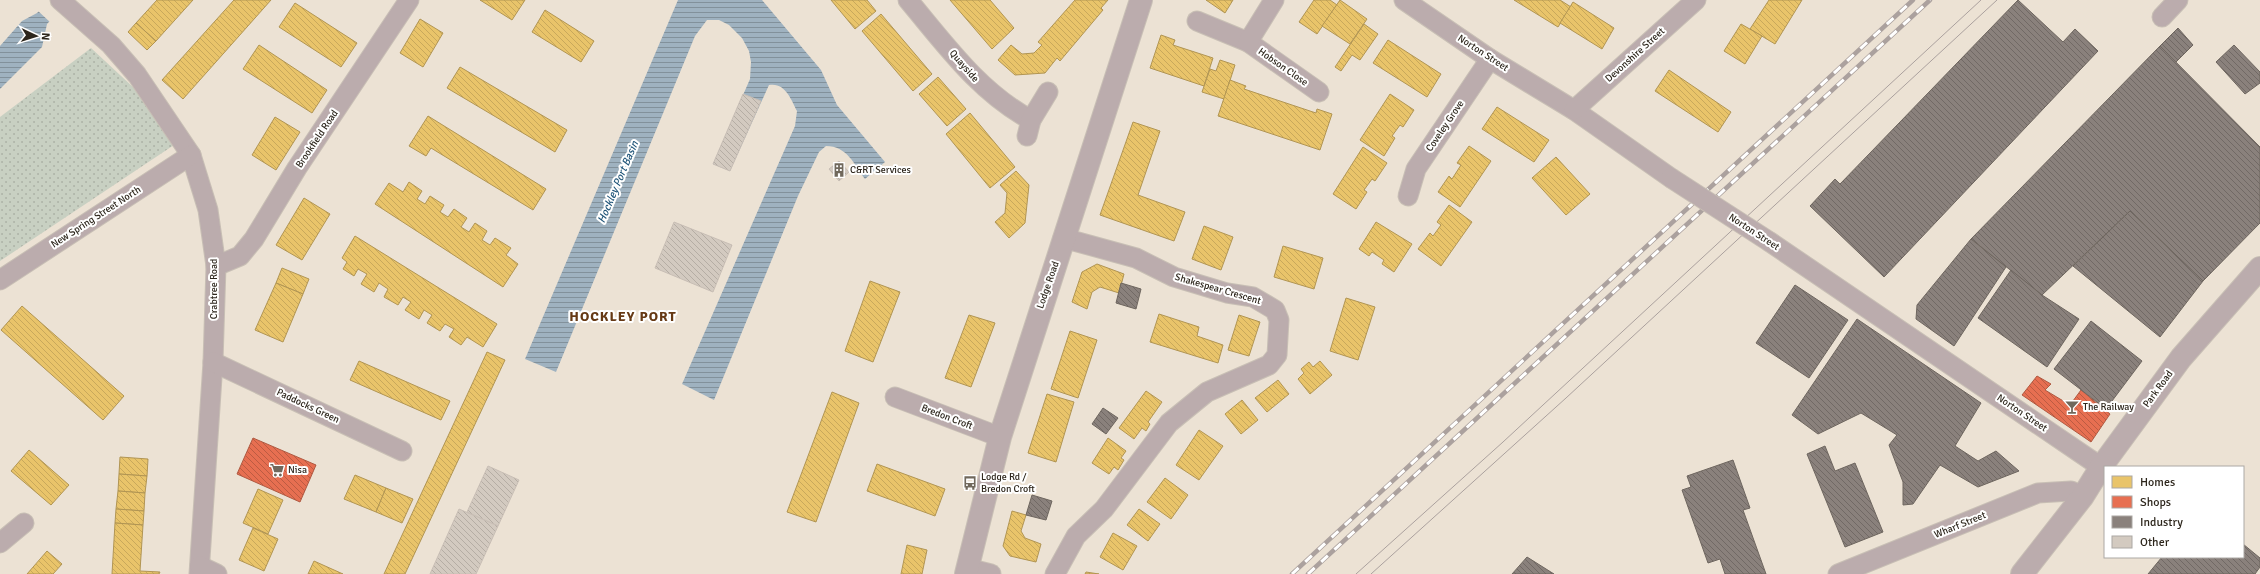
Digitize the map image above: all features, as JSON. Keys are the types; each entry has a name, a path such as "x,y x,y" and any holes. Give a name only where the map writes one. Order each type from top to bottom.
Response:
{"street":[{"name":"Crabtree Road","path":"60,0 111,46 137,75 191,155 208,210 216,266 213,362 199,570"},
{"name":"Brookfield Road","path":"216,266 240,256 254,238 297,168 409,0"},
{"name":"Quayside","path":"908,0 980,84 1018,113 1029,128 1048,92"},
{"name":"Lodge Road","path":"967,571 1000,437 1141,0"},
{"name":"Hobson Close","path":"1248,42 1274,0"},
{"name":"Norton Street","path":"1404,0 1490,59 1574,110 1671,178 1770,242 2102,467"},
{"name":"Devonshire Street","path":"1574,110 1696,0"},
{"path":"2162,17 2178,0"},
{"name":"Hobson Close","path":"1197,21 1248,42 1319,92"},
{"name":"Coveley Grove","path":"1408,196 1416,169 1490,59"},
{"name":"New Spring Street North","path":"0,280 191,155"},
{"name":"Shakespear Crescent","path":"1055,574 1076,536 1104,510 1169,423 1207,392 1268,365 1277,355 1279,320 1275,310 1253,297 1220,291 1174,277 1136,258 1063,238"},
{"name":"Park Road","path":"2022,574 2083,496 2102,467 2181,358 2260,268"},
{"name":"Paddocks Green","path":"213,362 402,451"},
{"name":"Bredon Croft","path":"895,396 1000,437"},
{"name":"Wharf Street","path":"1838,574 2038,493 2071,491 2083,496"},
{"path":"1,539 24,523"},
{"path":"199,570 217,574"},
{"path":"967,571 991,574"}],"shaded area":[{"path":"91,48 134,88 174,145 0,261 0,117"}],"water":[{"path":"50,0 70,0 47,24 42,47 0,89 0,46 22,21 37,13"},
{"name":"Hockley Port Basin","path":"678,0 762,0 821,70 837,105 885,162 865,179 845,152 826,146 819,152 798,196 714,400 682,384 795,126 797,111 787,92 779,86 769,85 730,171 713,164 750,79 751,62 749,51 742,38 729,25 719,20 707,20 695,36 556,372 525,359"}],"pier":[{"path":"47,0 72,0 51,23 37,10"}],"building: Homes":[{"path":"157,0 193,0 156,41 136,23"},
{"path":"234,0 271,0 183,99 162,80"},
{"path":"480,0 525,0 512,20"},
{"path":"831,0 867,0 876,11 855,29"},
{"path":"950,0 990,0 1014,28 992,49"},
{"path":"1075,0 1108,0 1101,8 1103,10 1060,61 1057,58 1045,73 1015,75 998,60 1011,45 1022,54 1034,53 1042,45 1038,42"},
{"path":"1206,0 1233,0 1225,13"},
{"path":"1314,0 1330,0 1337,5 1317,34 1299,22"},
{"path":"1340,0 1367,19 1350,44 1322,26"},
{"path":"1514,0 1560,0 1571,7 1558,27"},
{"path":"1769,0 1802,0 1775,44 1750,29"},
{"path":"1573,2 1614,28 1602,49 1560,23"},
{"path":"295,3 357,43 341,67 279,27"},
{"path":"545,10 594,41 581,62 532,32"},
{"path":"881,14 932,74 913,91 862,31"},
{"path":"420,19 443,33 423,67 400,53"},
{"path":"136,23 156,41 147,50 128,32"},
{"path":"1364,24 1378,34 1360,60 1352,55 1341,71 1335,67"},
{"path":"1741,24 1762,36 1745,64 1724,51"},
{"path":"1161,35 1175,40 1173,45 1213,58 1204,86 1150,68"},
{"path":"1388,40 1441,74 1427,97 1373,63"},
{"path":"259,45 327,90 312,113 243,69"},
{"path":"1220,60 1235,65 1224,99 1202,92 1210,69 1216,71"},
{"path":"460,67 567,130 555,152 447,88"},
{"path":"1669,70 1731,112 1718,132 1655,91"},
{"path":"938,77 966,109 947,126 919,94"},
{"path":"1230,80 1246,86 1244,89 1316,113 1317,109 1332,114 1320,150 1218,116"},
{"path":"1390,94 1414,110 1403,127 1400,125 1392,136 1395,138 1384,156 1360,140"},
{"path":"1497,107 1549,140 1534,162 1482,129"},
{"path":"970,113 1015,167 990,188 946,134"},
{"path":"428,116 546,189 533,210 431,148 426,156 409,146"},
{"path":"275,117 300,132 276,170 252,155"},
{"path":"1133,122 1160,131 1138,195 1185,212 1174,241 1100,215"},
{"path":"1469,146 1491,161 1460,207 1438,192 1449,176 1452,179 1461,165 1457,163"},
{"path":"1363,147 1387,163 1375,181 1372,179 1364,190 1367,192 1356,209 1333,194"},
{"path":"1556,157 1590,194 1566,215 1532,178"},
{"path":"1016,171 1029,185 1025,223 1009,238 995,222 1005,213 1007,193 1000,185"},
{"path":"409,182 422,191 417,199 425,204 430,196 444,205 440,212 448,217 454,209 467,218 461,227 469,232 475,223 487,231 482,240 490,245 495,238 511,248 506,255 518,264 503,287 375,204 389,183 403,192"},
{"path":"304,198 330,214 302,260 276,245"},
{"path":"1449,205 1472,222 1441,266 1418,249 1430,233 1433,236 1441,225 1437,222"},
{"path":"1376,222 1412,244 1394,272 1382,264 1384,260 1372,252 1369,256 1359,249"},
{"path":"1204,226 1233,237 1221,270 1192,259"},
{"path":"355,236 497,324 483,347 467,337 461,345 449,337 454,329 445,324 440,331 427,323 432,315 424,310 419,319 405,310 411,302 403,297 398,305 384,297 388,289 379,283 374,292 361,284 367,274 358,269 354,276 343,269 347,262 342,258"},
{"path":"1283,246 1323,258 1314,289 1274,277"},
{"path":"1097,264 1124,274 1119,293 1100,287 1092,292 1087,309 1072,302 1082,272"},
{"path":"282,268 309,279 303,294 276,283"},
{"path":"870,281 900,292 873,362 845,351"},
{"path":"276,283 303,294 283,342 255,330"},
{"path":"1346,298 1375,307 1358,360 1330,351"},
{"path":"22,306 124,396 103,420 1,330"},
{"path":"1159,314 1199,327 1197,336 1223,345 1218,363 1150,342"},
{"path":"969,315 995,323 971,387 945,378"},
{"path":"1239,315 1260,322 1249,356 1228,350"},
{"path":"1070,331 1097,340 1078,398 1051,389"},
{"path":"487,352 505,360 405,574 384,574"},
{"path":"359,361 450,401 441,420 350,380"},
{"path":"1320,361 1332,375 1310,394 1298,379 1304,373 1301,369 1309,362 1313,367"},
{"path":"1278,380 1289,394 1267,412 1255,398"},
{"path":"1146,391 1162,402 1148,422 1150,424 1146,431 1142,428 1134,439 1119,428"},
{"path":"832,392 859,403 816,522 787,512"},
{"path":"1047,394 1074,402 1056,462 1028,453"},
{"path":"1242,400 1258,420 1241,434 1225,414"},
{"path":"1199,430 1223,446 1199,480 1176,465"},
{"path":"1108,438 1126,451 1121,458 1124,460 1118,470 1114,467 1109,474 1092,463"},
{"path":"29,450 69,485 51,505 11,471"},
{"path":"120,457 148,459 147,476 119,474"},
{"path":"877,464 945,489 935,516 867,491"},
{"path":"119,474 147,476 145,493 118,491"},
{"path":"355,475 386,488 376,512 344,499"},
{"path":"1165,478 1188,495 1171,519 1147,502"},
{"path":"386,488 413,499 402,523 376,512"},
{"path":"258,489 283,500 268,534 243,523"},
{"path":"118,491 145,493 144,511 116,509"},
{"path":"116,509 144,511 143,525 115,523"},
{"path":"1139,509 1160,524 1148,541 1127,525"},
{"path":"1012,511 1026,515 1021,531 1025,538 1041,544 1036,562 1010,556 1003,546"},
{"path":"115,523 143,525 140,571 160,572 159,574 112,574"},
{"path":"253,528 278,539 264,571 239,560"},
{"path":"1113,533 1137,546 1123,570 1100,557"},
{"path":"907,545 927,550 922,574 901,574"},
{"path":"47,551 62,564 53,574 27,574"},
{"path":"314,561 343,574 308,574"},
{"path":"1086,572 1099,574 1085,574"}],"building: Shops":[{"name":"The Railway","path":"2037,376 2051,384 2045,390 2070,405 2081,390 2110,414 2091,442 2022,395"},
{"name":"Nisa","path":"253,438 316,465 300,502 237,474"}],"building: Industry":[{"path":"2018,0 2063,42 2075,29 2098,51 1884,277 1810,206 1835,179 1840,184"},
{"path":"2178,28 2193,45 2175,63 2160,46"},
{"path":"2234,45 2260,72 2260,83 2245,94 2216,62"},
{"path":"2160,46 2260,147 2260,223 2203,281 2130,211 2042,295 1971,239"},
{"path":"2130,211 2203,281 2160,337 2073,266"},
{"path":"1971,239 2006,267 1954,346 1916,319 1917,305"},
{"path":"2011,270 2042,295 2079,319 2047,367 1978,318"},
{"path":"1121,283 1141,289 1136,309 1116,303"},
{"path":"1795,285 1848,320 1809,378 1756,343"},
{"path":"1857,319 1981,403 1955,446 1978,461 1996,451 2019,471 1978,487 1940,465 1913,504 1903,505 1903,482 1889,445 1897,435 1861,413 1818,434 1792,415"},
{"path":"2091,321 2142,361 2106,409 2054,369"},
{"path":"1103,408 1118,418 1106,434 1092,424"},
{"path":"1825,446 1835,471 1855,463 1883,532 1845,547 1807,454"},
{"path":"1733,460 1750,508 1743,510 1766,574 1725,574 1720,559 1708,563 1682,490 1691,487 1687,476"},
{"path":"1032,495 1052,501 1046,520 1026,515"},
{"path":"2244,545 2260,558 2260,567 2255,574 2148,574 2161,558 2244,558"},
{"path":"1527,557 1554,574 1512,574"}],"building: Other":[{"path":"743,94 761,101 730,171 713,164"},
{"name":"C&RT Services","path":"839,161 849,172 839,181 829,169"},
{"path":"674,222 732,245 713,292 655,268"},
{"path":"488,466 519,480 498,526 467,512"},
{"path":"459,509 498,526 476,574 430,574"}],"tram line":[{"path":"1356,574 1503,442 1981,0"},
{"path":"1371,574 1566,398 1997,0"}],"railway":[{"path":"1292,574 1913,0"},
{"path":"1308,574 1930,0"}],"place":[{"name":"C&RT Services","path":"839,170"},
{"name":"The Railway","path":"2072,407"},
{"name":"Nisa","path":"277,470"},
{"name":"Lodge Rd / Bredon Croft","path":"970,483"}],"district":[{"name":"HOCKLEY PORT","path":"623,316"}]}
